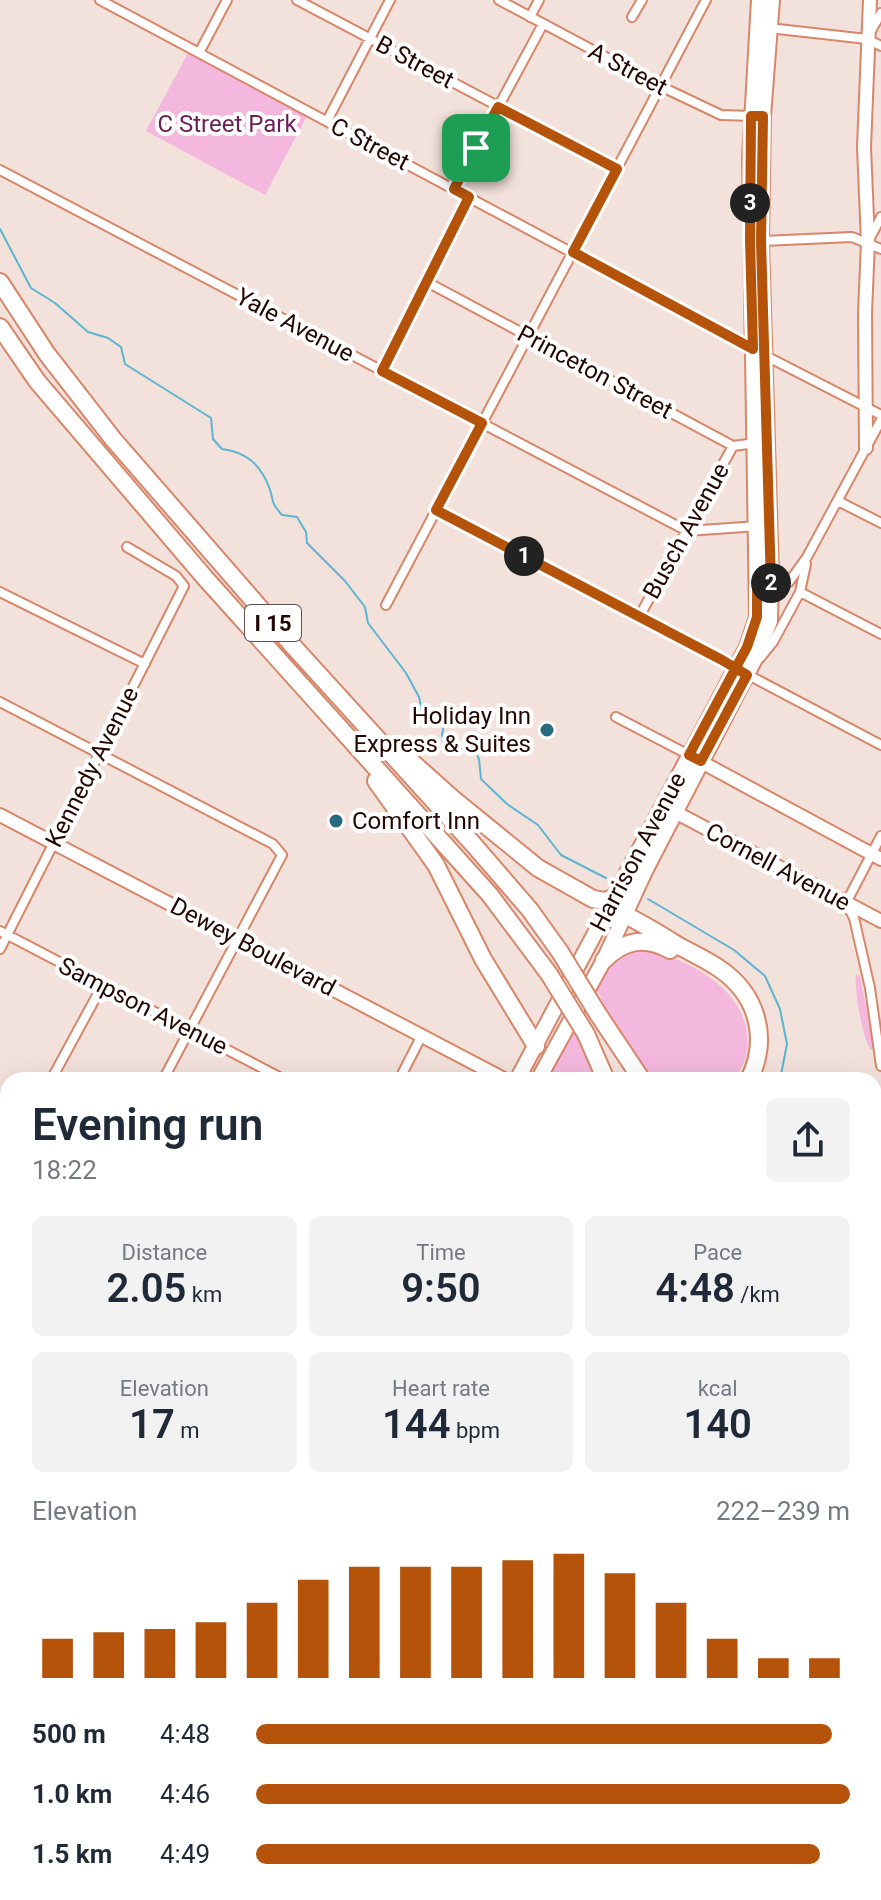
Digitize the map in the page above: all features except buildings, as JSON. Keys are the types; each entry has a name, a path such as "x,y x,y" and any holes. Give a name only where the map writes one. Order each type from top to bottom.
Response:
{"highway":[{"name":"I 15","path":"0,282 47,354 113,439 293,646 530,910 598,1014 625,1072"},
{"name":"I 15","path":"0,327 37,381 206,579 490,895 549,974 586,1034 603,1072"},
{"path":"293,646 354,702 397,748 508,844 551,876 593,899 605,901 616,897"},
{"path":"329,714 436,865 483,959 536,1046"},
{"path":"602,922 625,915 717,966 738,985 752,1008 761,1039 752,1072"},
{"path":"604,960 616,947 631,942 654,943 723,981 742,1007 749,1025 750,1059 743,1072"},
{"path":"598,1014 637,1072"}],"main road":[{"name":"Harrison Avenue","path":"521,1072 741,671 764,586 759,353 750,240 759,0"},
{"name":"Harrison Avenue","path":"759,353 761,241 757,116 772,0"},
{"name":"Harrison Avenue","path":"542,1072 604,960 675,812 695,758"}],"street":[{"name":"C Street","path":"100,0 881,418"},
{"path":"199,53 227,0"},
{"name":"B Street","path":"297,0 617,169"},
{"path":"327,121 390,0"},
{"name":"A Street","path":"499,0 721,115 757,116"},
{"path":"530,17 539,0"},
{"path":"632,17 642,0"},
{"path":"386,605 706,0"},
{"path":"866,448 868,242 864,147 870,0"},
{"path":"867,39 881,13"},
{"path":"454,189 543,24"},
{"path":"769,28 867,39 881,46"},
{"name":"Yale Avenue","path":"0,170 687,531"},
{"path":"382,371 469,197"},
{"path":"868,242 881,217"},
{"path":"761,241 852,237 881,249"},
{"name":"Princeton Street","path":"427,282 733,446"},
{"path":"764,586 789,582 807,557 881,418"},
{"path":"733,446 762,443"},
{"name":"Busch Avenue","path":"639,617 733,446"},
{"path":"838,501 881,523"},
{"path":"436,510 881,745"},
{"path":"687,531 763,526"},
{"name":"Kennedy Avenue","path":"0,949 4,933 101,753 184,586 176,576 127,547"},
{"path":"741,671 773,642 800,592 807,557"},
{"path":"0,592 145,664"},
{"path":"800,592 881,634"},
{"path":"0,702 273,844 282,855 167,1072"},
{"path":"616,717 876,856"},
{"name":"Cornell Avenue","path":"675,812 881,921"},
{"name":"Dewey Boulevard","path":"0,815 491,1072"},
{"path":"881,836 876,856 846,903 854,918 870,988 881,1066"},
{"name":"Sampson Avenue","path":"4,933 270,1072"},
{"path":"55,1072 102,986"},
{"path":"403,1072 422,1035"}],"green space":[{"name":"C Street Park","path":"188,53 307,116 265,195 146,131"},
{"path":"642,947 692,967 722,987 742,1016 747,1034 747,1053 739,1072 643,1072 597,989 614,962"},
{"path":"856,975 860,976 874,1047 871,1050 859,1013"},
{"path":"575,1029 596,1072 552,1072"}],"waterway":[{"path":"0,229 31,288 55,303 88,332 108,338 121,347 125,364 211,418 213,439 222,449 245,456 257,466 278,510 282,515 297,517 306,532 307,543 345,581 365,607 368,623 406,673 419,697 422,712 444,724 442,735 446,748 475,751 481,779 507,804 538,825 561,855 606,878"},
{"path":"648,899 734,950 765,976 780,1009 787,1044 782,1072"}],"place":[{"name":"Holiday Inn Express & Suites","path":"547,730"},
{"name":"Comfort Inn","path":"336,821"}],"route":[{"path":"476,148 454,189 469,197 382,371 482,423 436,510 722,660 735,668 747,675 701,761 689,755 735,668 747,647 757,617 757,587 771,586 761,241 764,224 763,116 751,116 753,349 573,252 617,169 498,107 476,148"}]}
